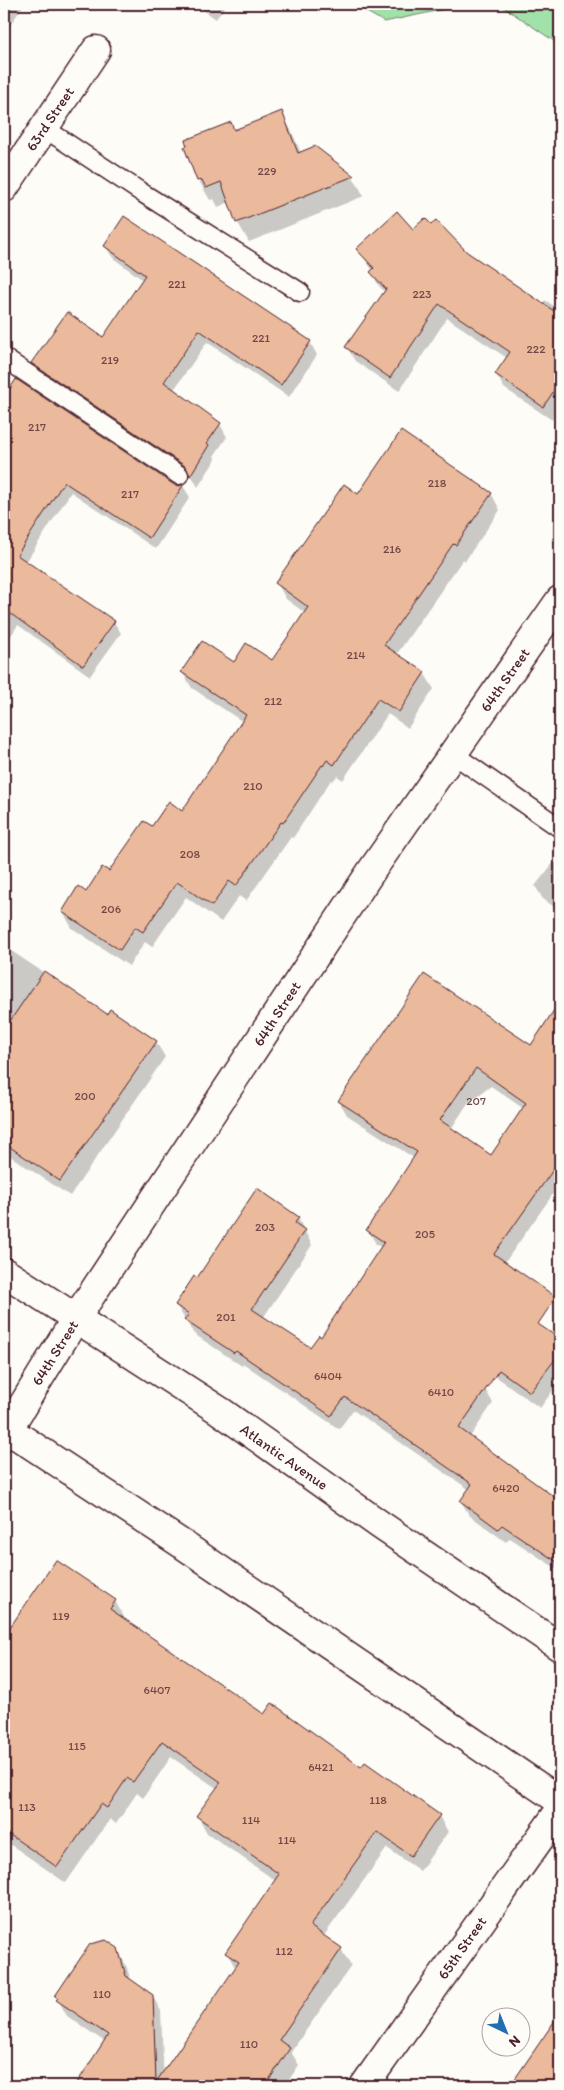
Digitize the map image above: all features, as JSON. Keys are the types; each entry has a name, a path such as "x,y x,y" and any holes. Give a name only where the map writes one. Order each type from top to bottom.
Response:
{"main road":[{"name":"63rd Street","path":"4,188 96,50"},
{"name":"64th Street","path":"5,1431 76,1318 372,870 560,600"},
{"name":"Atlantic Avenue","path":"4,1272 220,1412 379,1524 560,1647"},
{"path":"5,1431 179,1542 560,1801"},
{"name":"65th Street","path":"364,2086 560,1810"}],"lane":[{"path":"44,128 144,194 300,292"},
{"path":"4,358 179,475"},
{"path":"453,754 560,828"}],"green space":[{"path":"353,4 469,4 384,22"},
{"path":"499,4 560,4 560,45"}],"building":[{"path":"282,111 298,153 315,146 354,176 236,223 221,182 206,188 202,180 197,181 184,147 187,146 185,140 231,122 234,130"},
{"path":"397,211 413,229 425,218 431,224 436,220 467,252 560,315 560,382 543,407 495,374 510,352 439,304 390,378 345,347 386,289 370,272 374,268 356,249"},
{"path":"124,216 311,341 281,385 199,330 164,382 221,423 207,443 209,445 190,476 185,466 31,363 67,312 103,337 145,275 104,246"},
{"path":"16,379 173,484 179,486 184,484 149,538 64,482 17,555 115,621 83,666 4,609 4,398"},
{"path":"401,431 492,493 456,545 453,544 384,645 425,672 399,712 378,699 334,765 327,760 322,765 283,823 281,822 236,886 229,881 212,906 177,882 143,932 135,927 120,950 62,912 78,886 86,892 102,867 109,871 144,821 152,826 169,801 182,811 246,715 181,672 202,641 234,662 246,643 272,660 308,607 275,583 344,484 358,494"},
{"path":"44,971 107,1014 110,1009 157,1041 60,1181 4,1143 4,1030"},
{"path":"424,974 531,1045 560,1001 560,1160 494,1254 556,1297 538,1324 560,1339 560,1353 530,1392 499,1370 459,1428 560,1501 560,1564 502,1525 498,1529 460,1501 472,1484 345,1397 331,1416 236,1351 234,1353 184,1320 189,1314 175,1305 194,1276 197,1278 257,1188 299,1217 295,1223 305,1230 252,1309 310,1347 319,1335 321,1337 384,1242 366,1230 417,1152 338,1101","holes":["476,1068 526,1103 491,1155 440,1120"]},
{"path":"56,1560 116,1600 110,1609 264,1714 272,1703 361,1767 365,1762 440,1815 411,1856 377,1832 310,1926 342,1948 279,2040 290,2048 265,2086 75,2086 108,2035 56,2000 58,1998 55,1996 90,1944 106,1940 118,1948 126,1976 153,1995 156,2082 239,1962 225,1953 279,1874 196,1816 221,1782 162,1741 133,1782 127,1778 107,1808 101,1804 57,1867 4,1831 4,1636"},
{"path":"560,2013 560,2086 510,2086 529,2058 532,2058 532,2054"}]}
